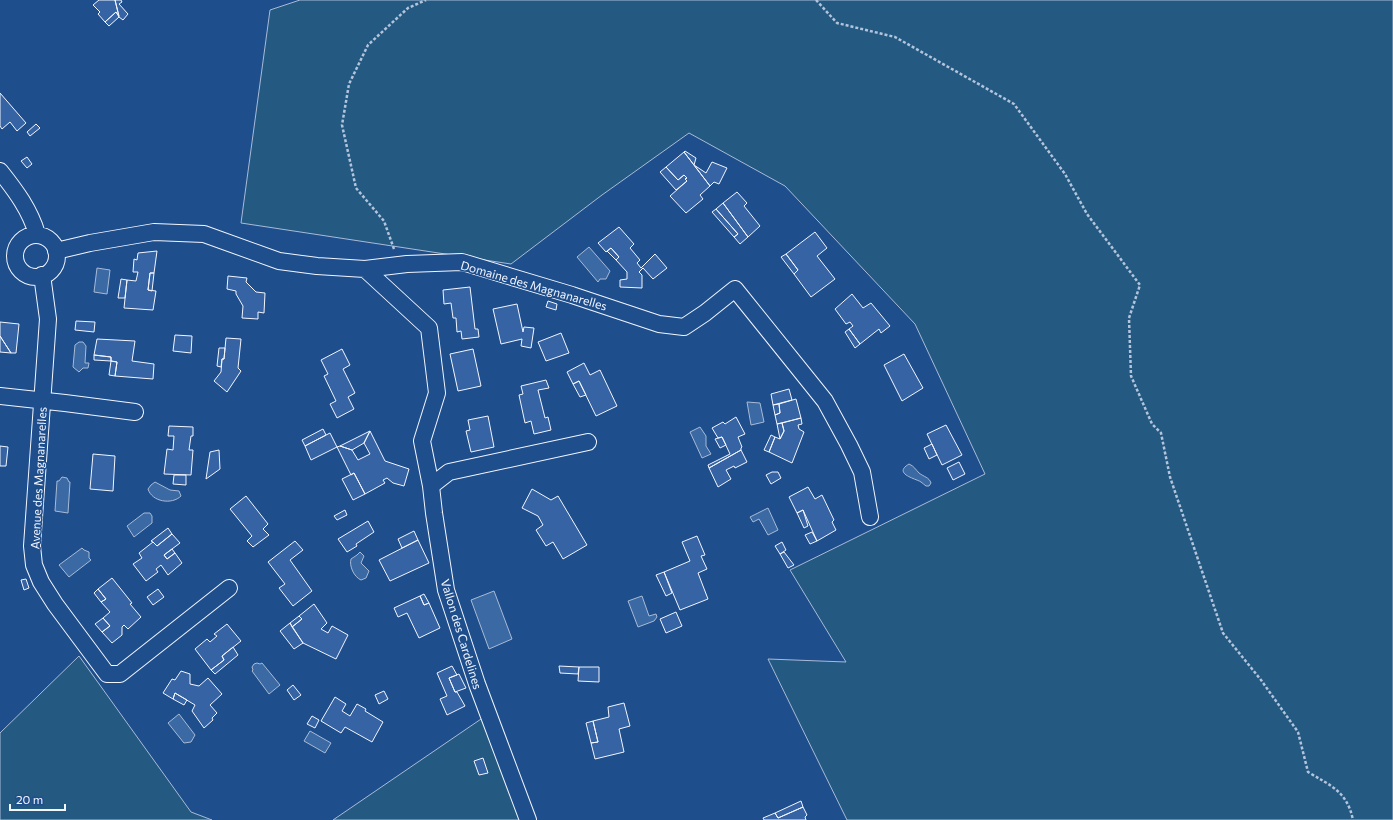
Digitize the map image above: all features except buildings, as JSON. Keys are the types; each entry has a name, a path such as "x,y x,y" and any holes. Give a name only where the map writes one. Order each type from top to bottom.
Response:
{"street":[{"path":"0,171 17,192 33,220 37,234"},
{"name":"Domaine des Magnanarelles","path":"56,251 90,243 154,232 204,234 278,261 317,266 365,269 396,265 462,262 572,294 659,324 684,327 706,313 735,289 825,401 862,472 870,517"},
{"path":"37,234 44,236 51,241 56,251 53,268 47,274 34,278 26,275 18,268 15,256 18,244 27,237 37,234"},
{"name":"Vallon des Cardelines","path":"365,269 429,328 437,393 422,441 432,486 434,513 446,590 477,684 528,820"},
{"name":"Avenue des Magnanarelles","path":"42,275 48,319 32,546 34,565 41,582 55,604 107,674 120,674 229,588"},
{"path":"0,396 135,412"},
{"path":"432,486 449,472 588,442"}],"path":[{"path":"396,265 396,254 384,221 356,188 342,125 349,84 368,45 408,8 426,0"},
{"path":"816,0 837,23 895,37 1014,104 1065,174 1087,214 1140,285 1129,318 1131,376 1152,424 1161,433 1170,477 1223,633 1261,680 1298,732 1308,772 1336,789 1345,798 1351,810 1353,820"}],"shaded area":[{"path":"300,0 1393,0 1393,820 847,820 768,659 846,662 790,570 985,474 915,324 785,186 689,133 602,195 511,264 241,223 270,10"},
{"path":"589,247 610,271 606,279 600,279 598,282 577,257"},
{"path":"97,268 110,270 107,294 94,292"},
{"path":"79,342 83,342 86,346 85,363 89,363 88,368 83,368 79,372 73,367 75,345"},
{"path":"747,402 760,403 764,422 751,425"},
{"path":"700,427 706,436 706,446 711,454 702,458 690,432"},
{"path":"909,464 929,479 931,483 929,486 926,486 904,473 904,468"},
{"path":"62,477 67,478 70,482 68,513 55,511 57,481 59,481"},
{"path":"155,482 170,490 179,491 181,496 173,501 163,501 154,497 148,489"},
{"path":"768,508 778,530 768,535 759,519 753,522 750,517"},
{"path":"144,513 150,513 152,516 152,523 134,537 127,526"},
{"path":"82,548 89,552 89,558 91,560 69,577 59,565"},
{"path":"360,552 364,556 361,563 369,571 366,578 361,580 358,579 351,568 351,559"},
{"path":"494,591 512,639 489,649 471,600"},
{"path":"642,596 649,616 656,614 657,617 654,621 638,627 628,601"},
{"path":"79,656 191,812 212,820 0,820 0,733"},
{"path":"257,663 262,663 280,685 269,694 252,671 252,667"},
{"path":"179,714 195,735 191,742 184,743 168,723"},
{"path":"484,717 521,820 333,820"},
{"path":"310,731 331,743 325,753 304,741"}]}
